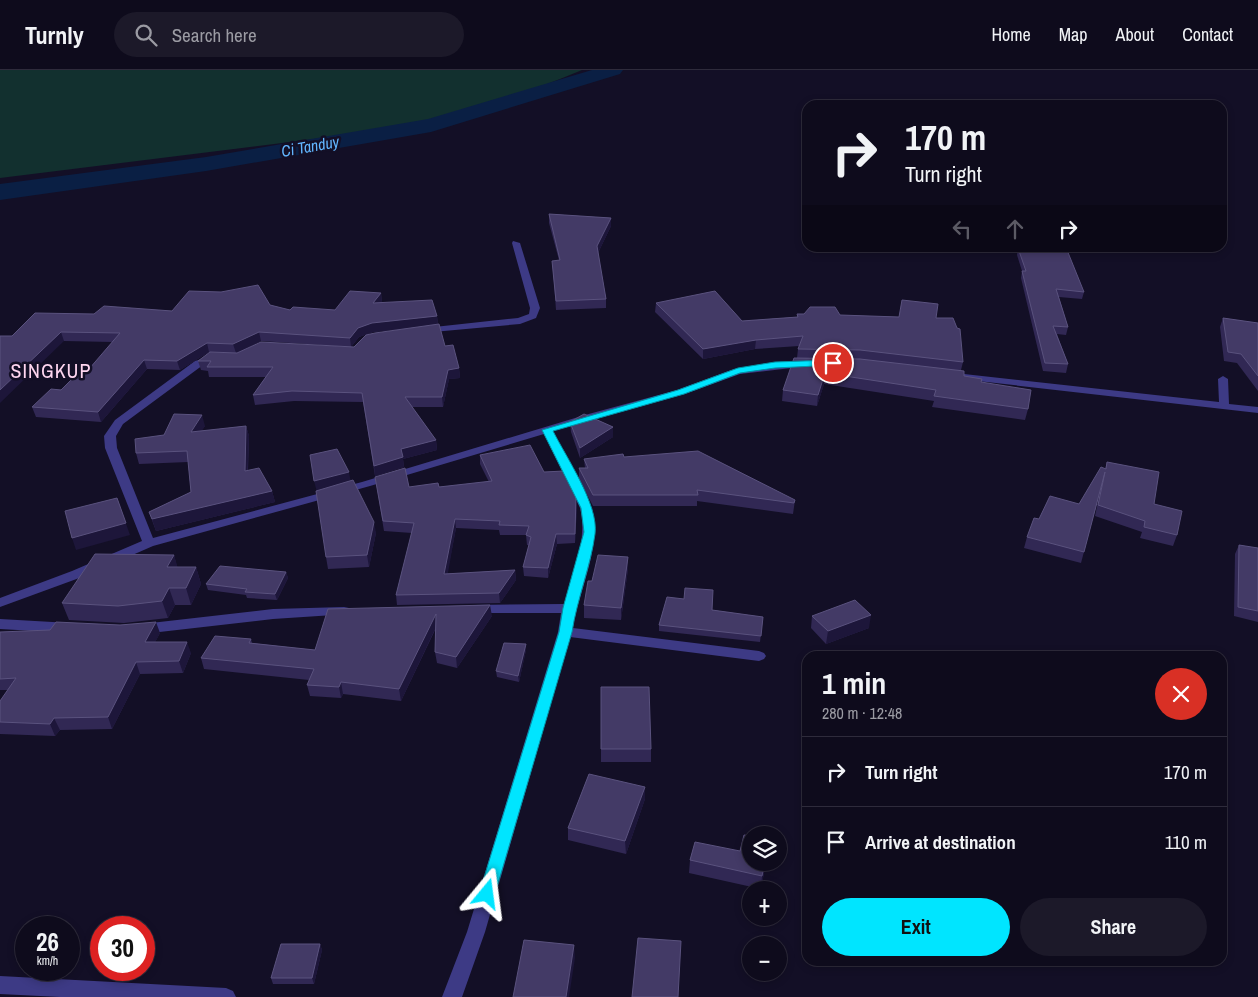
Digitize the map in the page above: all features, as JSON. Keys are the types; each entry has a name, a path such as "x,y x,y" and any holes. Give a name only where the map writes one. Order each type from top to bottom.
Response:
{"street":[{"path":"413,333 520,321 534,316 535,308 516,243"},
{"path":"149,543 111,448 110,436 119,422 199,363 210,357 226,359"},
{"path":"0,603 77,574 149,543 366,484 681,392 738,371 775,365 818,363"},
{"path":"957,376 1258,410"},
{"path":"1223,379 1224,406"},
{"path":"452,997 476,932 565,632 569,608 587,547 589,520 586,508 547,430"},
{"path":"457,610 569,608"},
{"path":"124,630 157,628 273,614 358,611"},
{"path":"0,624 84,629"},
{"path":"565,632 759,656"},
{"path":"0,985 226,997"}],"green space":[{"path":"0,70 582,70 534,89 486,104 386,130 0,178"}],"building":[{"path":"549,214 611,218 597,246 606,299 556,301 552,261 560,260"},
{"path":"1019,252 1068,252 1084,292 1056,289 1068,327 1053,326 1068,364 1045,363 1022,271 1026,271"},
{"path":"258,285 270,305 290,310 293,307 335,310 350,291 381,293 373,303 432,300 437,316 372,323 358,328 350,338 259,332 233,344 207,343 177,361 144,360 98,412 32,407 51,389 61,390 75,376 83,376 120,333 61,332 0,390 0,336 12,336 35,313 94,314 104,306 172,311 189,291 221,292"},
{"path":"715,291 742,321 798,317 797,314 804,314 810,307 835,307 840,315 899,317 902,300 938,304 936,318 953,318 957,328 960,329 963,362 860,350 798,349 803,336 756,340 703,349 656,303"},
{"path":"1223,318 1258,323 1258,376 1241,354 1228,352"},
{"path":"439,324 445,346 453,345 459,368 448,370 442,397 405,397 436,440 401,449 403,457 374,466 362,393 292,391 253,395 273,367 207,367 211,361 198,361 210,352 237,353 261,342 354,347 366,335"},
{"path":"794,358 860,359 964,371 964,376 982,379 981,382 1031,390 1028,409 934,396 936,390 825,373 818,395 783,390"},
{"path":"174,414 202,415 191,432 246,426 245,471 259,468 272,491 152,519 149,512 191,492 187,451 136,453 135,439 164,435"},
{"path":"584,414 613,427 580,448 570,422"},
{"path":"530,445 544,472 564,471 576,496 575,534 556,534 548,568 523,567 531,537 526,535 529,526 499,525 500,521 455,519 444,574 515,570 499,593 396,595 414,523 383,521 375,477 405,468 409,487 438,483 439,487 492,481 480,455"},
{"path":"337,449 349,472 314,481 310,455"},
{"path":"698,451 795,500 794,503 697,490 698,495 593,495 579,468 588,468 584,459 623,454 624,457"},
{"path":"1107,462 1159,472 1154,504 1182,511 1177,535 1144,527 1145,521 1098,505 1105,472 1084,552 1027,537 1034,518 1039,519 1050,496 1079,504 1101,467 1106,469"},
{"path":"353,480 374,522 367,555 326,557 316,491"},
{"path":"117,498 126,523 72,538 65,511"},
{"path":"1239,545 1258,548 1258,611 1238,607"},
{"path":"95,554 174,555 167,567 196,567 186,588 169,588 162,601 118,606 62,603"},
{"path":"598,555 628,557 621,608 584,605 588,581 592,581"},
{"path":"220,566 286,572 275,594 245,592 247,589 206,584"},
{"path":"685,588 713,590 712,610 763,617 761,636 659,625 667,597 684,599"},
{"path":"855,600 871,615 828,631 812,616"},
{"path":"490,605 456,657 435,652 436,614 399,689 341,682 339,687 307,685 314,669 201,658 215,636 251,639 249,643 315,650 328,609"},
{"path":"56,622 120,625 156,622 145,642 187,642 179,661 136,662 108,717 54,718 50,724 0,722 0,701 16,678 0,679 0,632 50,630"},
{"path":"504,643 526,644 518,676 496,671"},
{"path":"601,687 649,687 651,749 601,749"},
{"path":"589,774 645,787 625,841 568,828"},
{"path":"695,842 740,851 742,843 742,871 763,871 762,876 690,860"},
{"path":"638,938 681,941 678,997 632,997"},
{"path":"524,940 574,945 566,997 513,997"},
{"path":"281,944 320,944 312,978 271,978"}],"waterway":[{"name":"Ci Tanduy","path":"0,192 206,164 431,125 613,70"}],"district":[{"name":"SINGKUP","path":"51,370"}],"route":[{"path":"487,894 565,632 569,608 590,532 586,508 547,430 681,392 738,371 775,365 833,363"}]}
